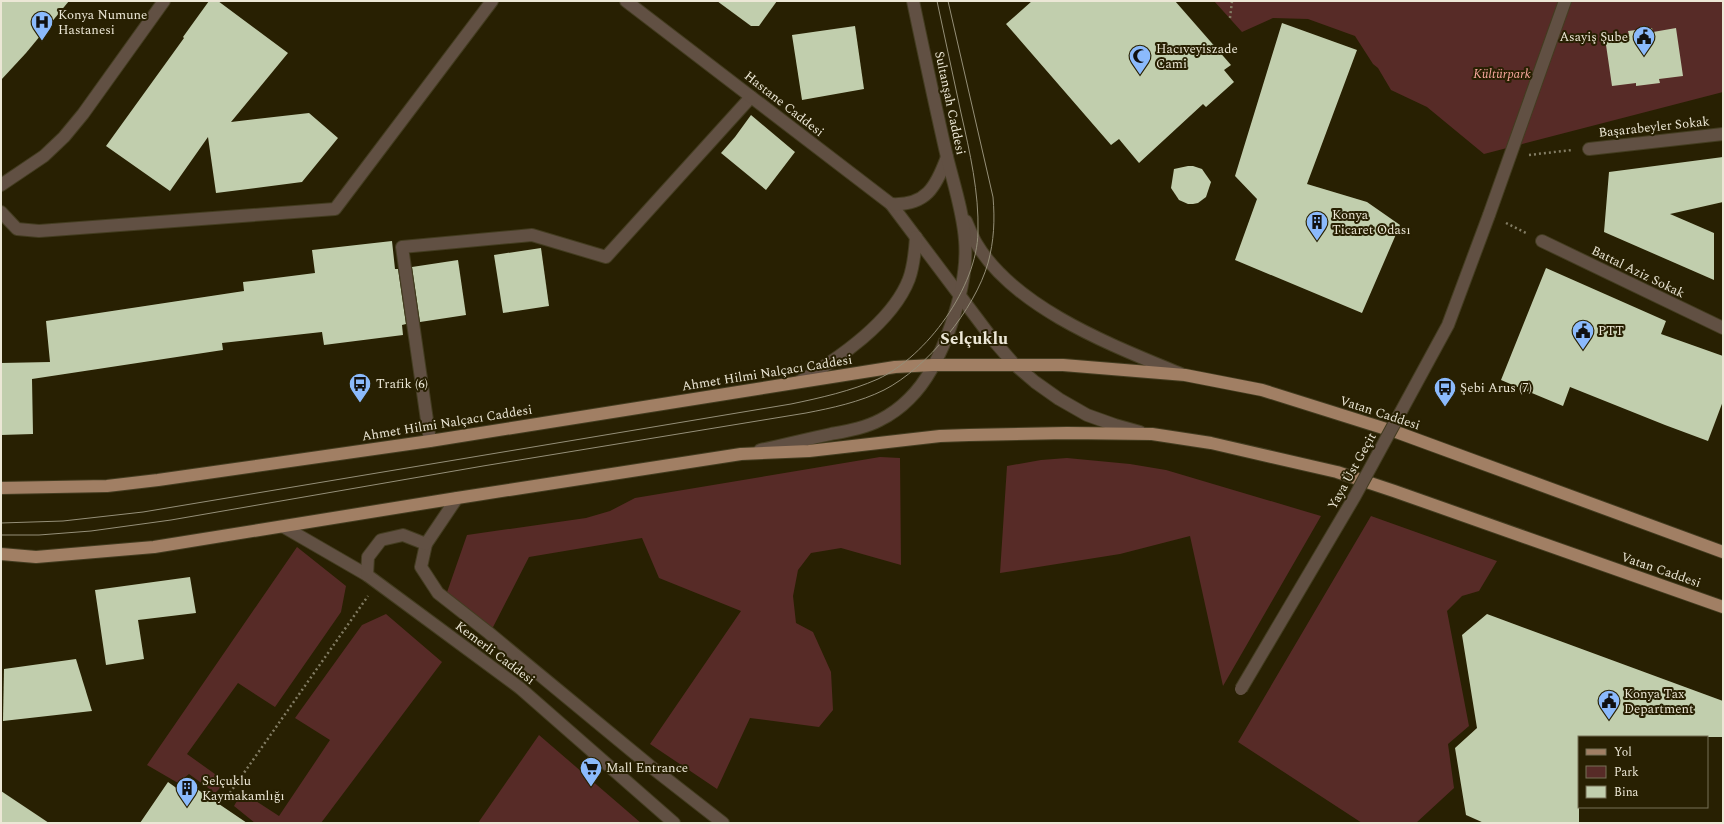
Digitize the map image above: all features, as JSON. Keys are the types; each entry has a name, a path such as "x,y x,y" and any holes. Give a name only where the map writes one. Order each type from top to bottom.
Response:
{"main road":[{"name":"Ahmet Hilmi Nalçacı Caddesi","path":"1,488 107,486 158,480 430,440 896,367 933,365"},
{"name":"Vatan Caddesi","path":"933,365 1062,365 1185,376 1262,390 1399,433 1723,552"},
{"name":"Vatan Caddesi","path":"741,454 809,451 969,435 1060,432 1152,434 1211,443 1337,472 1723,607"},
{"path":"1,554 36,557 154,546 284,527 457,498 741,454"}],"street":[{"path":"1,185 44,156 64,137 83,114 164,1"},
{"path":"1,212 17,228 39,231 335,209 492,1"},
{"name":"Hastane Caddesi","path":"626,1 891,204 961,295 994,341 1014,364 1035,382 1059,399 1087,415 1115,426 1152,434"},
{"name":"Sultanşah Caddesi","path":"913,1 947,157 961,210"},
{"name":"Yaya Üst Geçit","path":"1241,689 1355,496 1448,325 1489,215 1565,1"},
{"path":"430,440 402,246 532,235 606,257 751,97"},
{"name":"Başarabeyler Sokak","path":"1588,149 1723,134"},
{"path":"891,204 904,205 926,196 934,187 947,157"},
{"path":"741,454 858,428 879,420 910,398 933,365 946,336 961,295 965,241 961,210"},
{"path":"961,210 977,243 997,269 1017,288 1041,305 1103,341 1185,376"},
{"path":"799,382 840,356 867,334 897,300 909,280 915,259 916,237"},
{"name":"Battal Aziz Sokak","path":"1542,241 1723,328"},
{"name":"Kemerli Caddesi","path":"457,498 426,544 421,567 438,593 489,633 650,766 723,823"},
{"name":"Kemerli Caddesi","path":"284,527 367,575 520,688 674,823"},
{"path":"367,575 368,557 381,540 403,534 426,544"}],"path":[{"path":"1230,18 1232,1"},
{"path":"1509,158 1588,149"},
{"path":"1489,215 1542,241"},
{"path":"227,797 377,583"}],"green space":[{"name":"Kültürpark","path":"1214,1 1723,1 1723,92 1484,154 1427,107 1391,90 1378,68 1373,64 1355,36 1308,19 1273,18 1242,32"},
{"path":"880,457 900,458 901,565 841,548 811,553 798,570 793,596 796,623 813,632 831,672 833,710 819,727 750,718 717,789 650,744 741,611 659,578 642,538 529,557 491,631 445,598 467,535 586,518 610,511 635,498"},
{"path":"1067,458 1130,464 1166,470 1321,516 1223,686 1190,536 1120,554 1000,573 1007,466 1041,460"},
{"path":"1371,516 1497,561 1479,591 1462,596 1447,611 1469,726 1448,744 1454,788 1416,823 1362,823 1238,742"},
{"path":"297,547 346,586 341,612 275,707 238,683 187,754 226,782 215,793 189,774 178,783 147,765"},
{"path":"386,614 442,662 321,823 255,823 234,806 242,792 279,816 330,740 295,718 362,625"},
{"path":"539,735 641,823 478,823"}],"building":[{"path":"1,1 69,1 26,53 1,80"},
{"path":"209,1 218,1 288,53 231,122 309,113 338,138 302,182 216,193 208,137 170,191 106,146"},
{"path":"717,1 777,1 759,26 751,26"},
{"name":"Hacıveyiszade Cami","path":"1032,1 1175,1 1231,65 1224,70 1234,82 1206,107 1203,104 1139,163 1119,139 1111,145 1006,24"},
{"path":"1282,23 1357,50 1307,184 1367,202 1400,225 1362,313 1235,260 1257,199 1235,176"},
{"path":"855,26 864,89 802,100 792,35"},
{"name":"Asayiş Şube","path":"1652,28 1653,32 1676,28 1683,76 1659,79 1660,83 1636,86 1636,83 1612,86 1605,38 1629,35 1628,31"},
{"path":"751,115 795,152 766,190 721,153"},
{"path":"1723,157 1723,202 1670,214 1714,233 1714,280 1604,232 1609,172"},
{"path":"1188,166 1202,169 1211,182 1206,197 1198,203 1193,204 1188,204 1179,200 1171,188 1174,169"},
{"path":"392,241 395,269 398,269 406,324 402,325 403,335 324,345 322,332 222,343 223,350 32,379 33,434 1,435 1,363 50,362 46,321 244,291 243,282 315,273 312,250"},
{"path":"541,248 549,306 503,313 494,255"},
{"path":"458,260 466,315 420,322 412,267"},
{"name":"PTT","path":"1546,268 1666,321 1661,334 1723,356 1723,401 1708,441 1570,387 1563,406 1501,380"},
{"path":"190,577 196,613 138,620 144,659 106,665 95,590"},
{"name":"Konya Tax Department","path":"1487,614 1723,701 1723,737 1578,736 1579,823 1484,823 1466,815 1455,748 1477,728 1462,635"},
{"path":"76,659 92,711 3,721 4,669"},
{"name":"Selçuklu Kaymakamlığı","path":"168,782 182,792 188,783 247,823 140,823"},
{"path":"1,791 49,823 1,823"}],"tram line":[{"path":"1,523 63,521 143,512 791,404 846,391 878,379 896,368 914,354 931,337 946,318 959,297 969,275 975,253 978,232 978,217 973,172 937,1"},
{"path":"1,535 39,535 91,531 171,520 483,466 806,413 836,407 884,390 917,367 947,336 961,318 982,281 992,247 994,222 993,197 948,1"}],"place":[{"name":"Konya Numune Hastanesi","path":"42,42"},
{"name":"Asayiş Şube","path":"1644,56"},
{"name":"Hacıveyiszade Cami","path":"1140,76"},
{"name":"Konya Ticaret Odası","path":"1317,242"},
{"name":"PTT","path":"1583,350"},
{"name":"Trafik (6)","path":"360,404"},
{"name":"Şebi Arus (7)","path":"1445,408"},
{"name":"Konya Tax Department","path":"1609,720"},
{"name":"Mall Entrance","path":"591,788"},
{"name":"Selçuklu Kaymakamlığı","path":"187,808"}],"district":[{"name":"Selçuklu","path":"974,339"}]}
